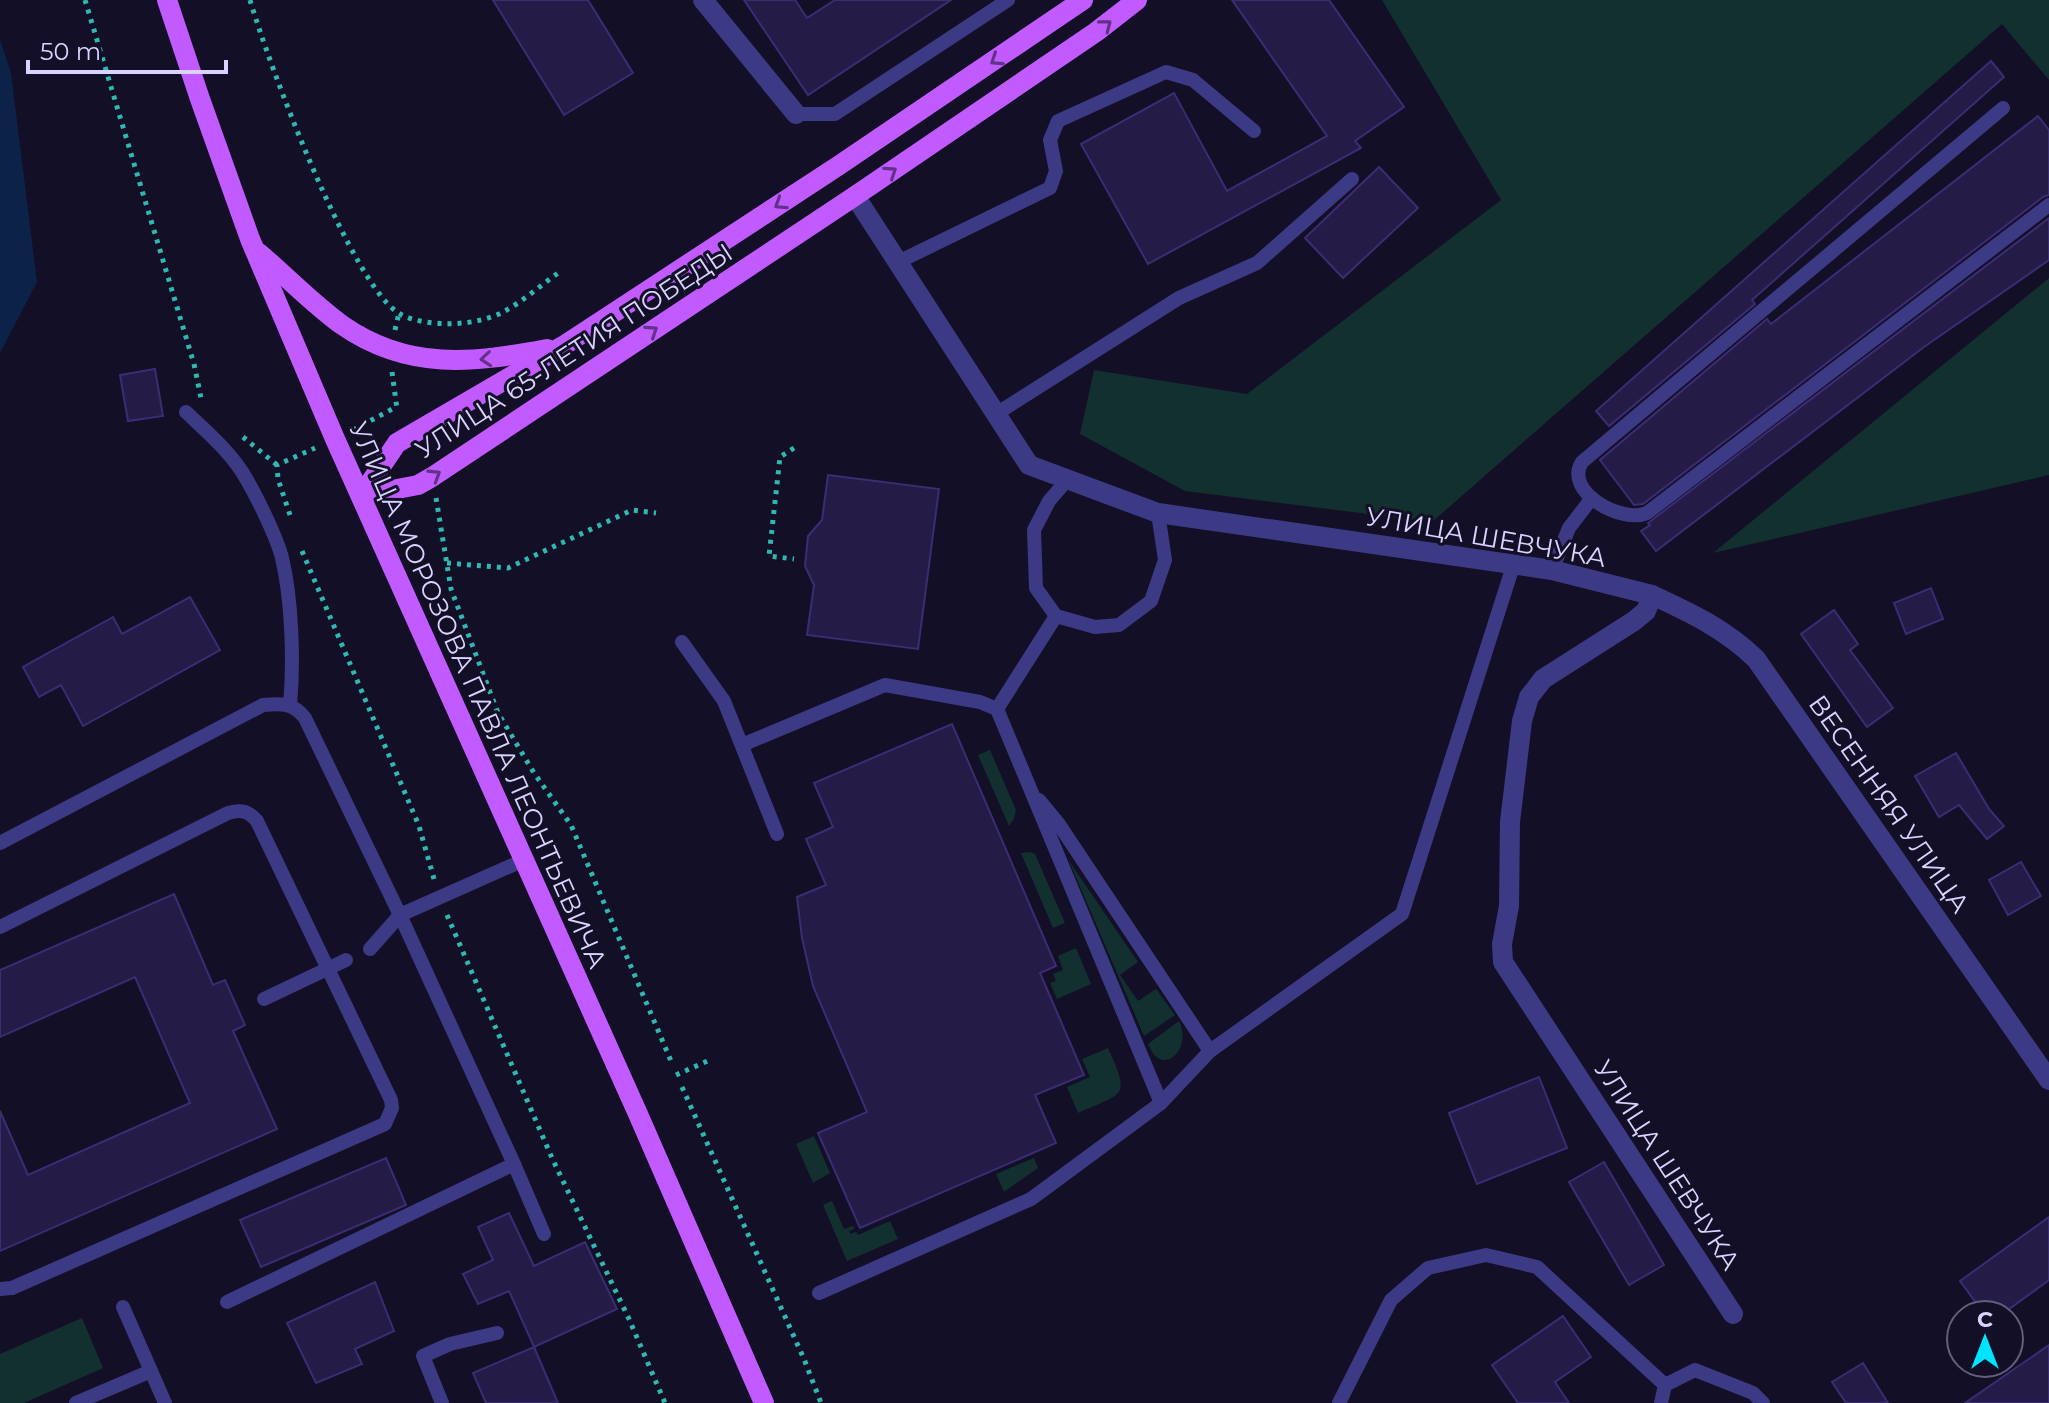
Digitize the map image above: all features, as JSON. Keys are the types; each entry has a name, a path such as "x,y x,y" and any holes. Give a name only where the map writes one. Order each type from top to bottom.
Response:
{"main road":[{"name":"УЛИЦА МОРОЗОВА ПАВЛА ЛЕОНТЬЕВИЧА","path":"167,0 256,250 361,496 764,1403"},
{"name":"УЛИЦА 65-ЛЕТИЯ ПОБЕДЫ","path":"361,496 397,443 563,346 1083,0"},
{"name":"УЛИЦА 65-ЛЕТИЯ ПОБЕДЫ","path":"361,496 418,485 432,477 855,196 1096,32 1137,0"},
{"path":"256,250 342,324 389,350 411,357 466,361 563,346"}],"street":[{"path":"703,0 796,114"},
{"name":"УЛИЦА ШЕВЧУКА","path":"855,196 1029,465 1158,513 1514,563 1652,595 1646,611 1634,621 1543,679 1529,697 1522,721 1510,822 1509,906 1502,944 1503,962 1733,1314"},
{"name":"ВЕСЕННЯЯ УЛИЦА","path":"1652,595 1702,618 1734,638 1756,659 2049,1080"}],"lane":[{"path":"796,114 835,114 1008,0"},
{"path":"896,263 1050,188 1056,171 1050,140 1058,121 1166,72 1193,80 1254,131"},
{"path":"2003,108 1582,462 1576,470 1576,478 1592,498 1623,514 1640,516 1647,513 2049,205"},
{"path":"996,414 1179,298 1257,263 1352,179"},
{"path":"186,412 219,442 247,480 281,555 286,580 292,664 290,705"},
{"path":"1068,479 1049,501 1034,530 1036,588 1056,616 1095,627 1119,625 1151,601 1165,560 1158,513"},
{"path":"1552,570 1569,528 1592,498"},
{"path":"819,1293 1031,1199 1161,1103 1210,1051 1402,914 1514,563"},
{"path":"997,709 1056,616"},
{"path":"682,642 724,701 777,834"},
{"path":"742,745 885,685 980,702 997,709 1161,1103"},
{"path":"0,843 263,705 290,705 305,718 400,915 544,1234"},
{"path":"1028,787 1058,823 1210,1051"},
{"path":"0,927 228,813 240,810 249,813 257,821 391,1100 392,1108 385,1124 12,1288 0,1289"},
{"path":"370,949 400,915 524,860"},
{"path":"264,999 346,960"},
{"path":"227,1302 514,1164"},
{"path":"1339,1403 1391,1300 1428,1268 1486,1255 1537,1267 1665,1385"},
{"path":"123,1307 165,1403"},
{"path":"442,1403 423,1356 450,1344 497,1333"},
{"path":"1665,1385 1695,1370 1753,1393 1763,1403"},
{"path":"76,1403 151,1371"},
{"path":"1661,1403 1665,1385"}],"path":[{"path":"85,0 194,364 202,403"},
{"path":"250,0 281,85 347,245 381,298 399,313 435,322 480,319 502,312 558,273"},
{"path":"399,313 389,350 396,407 409,436"},
{"path":"234,429 277,465"},
{"path":"794,448 780,457 769,556 794,559"},
{"path":"432,477 451,589 498,713 534,773 571,825 671,1061"},
{"path":"447,563 508,568 632,510 656,513"},
{"path":"676,1075 712,1059"},
{"path":"682,1087 821,1403"}],"green space":[{"path":"1382,0 2049,0 2049,80 2002,24 1432,522 1185,491 1080,434 1094,370 1247,394 1501,200"},
{"path":"2049,278 2049,475 1713,553"},
{"path":"990,750 1016,810 1009,826 978,755"},
{"path":"1021,853 1035,854 1065,923 1053,928"},
{"path":"1069,861 1138,962 1120,975 1138,1001 1156,989 1175,1015 1144,1036"},
{"path":"1076,948 1091,984 1057,999 1050,983 1056,981 1053,974 1063,970 1058,956"},
{"path":"1179,1021 1182,1041 1179,1050 1168,1060 1161,1059 1148,1044"},
{"path":"1108,1048 1119,1076 1119,1091 1106,1101 1078,1113 1067,1087 1090,1077 1082,1059"},
{"path":"814,1136 830,1173 813,1183 796,1144"},
{"path":"1034,1158 1038,1168 1004,1192 996,1174"},
{"path":"832,1201 844,1229 853,1226 850,1234 856,1232 858,1235 890,1221 898,1239 847,1261 823,1205"},
{"path":"82,1318 103,1368 24,1403 0,1403 0,1354"}],"water":[{"path":"0,39 11,73 37,282 0,353"}],"building":[{"path":"493,0 588,0 633,73 564,115"},
{"path":"744,0 795,0 807,18 835,0 951,0 808,95"},
{"path":"1232,0 1329,0 1404,107 1355,141 1361,148 1148,264 1081,144 1174,93 1227,191 1327,136"},
{"path":"1991,61 2004,77 1752,300 1755,304 1609,426 1596,411"},
{"path":"2038,116 2049,130 2049,195 1643,504 1634,505 1600,460 1767,319 1771,324"},
{"path":"1379,167 1418,208 1343,278 1305,238"},
{"path":"2049,218 2049,260 1924,347 1656,551 1641,531 1650,525 1648,523"},
{"path":"155,369 163,416 128,421 120,375"},
{"path":"828,475 939,489 918,649 807,635 814,585 805,566 808,536 822,520"},
{"path":"1931,588 1943,619 1906,634 1894,603"},
{"path":"190,597 220,650 83,726 61,685 39,697 23,667 113,617 122,634"},
{"path":"1834,610 1858,644 1850,650 1893,708 1867,727 1801,634"},
{"path":"952,724 1056,966 1040,973 1084,1075 1035,1095 1056,1143 860,1228 818,1133 867,1112 813,986 802,938 797,897 826,885 806,839 833,827 814,783"},
{"path":"1956,753 1989,809 2004,826 1987,839 1959,805 1939,817 1915,776"},
{"path":"2021,862 2041,896 2008,915 1989,880"},
{"path":"174,894 213,985 225,980 245,1025 233,1031 277,1129 0,1251 0,1111 28,1175 190,1103 135,977 0,1037 0,970"},
{"path":"1539,1077 1567,1148 1477,1184 1449,1113"},
{"path":"386,1158 406,1205 261,1267 240,1220"},
{"path":"1604,1162 1664,1265 1629,1285 1569,1182"},
{"path":"509,1213 534,1266 585,1242 617,1309 534,1347 509,1291 478,1304 463,1274 493,1260 478,1227"},
{"path":"2049,1217 2049,1280 2023,1299 1973,1299 1960,1281"},
{"path":"375,1282 394,1331 355,1349 362,1364 316,1383 287,1323"},
{"path":"1563,1316 1591,1357 1555,1382 1569,1403 1518,1403 1492,1365"},
{"path":"2049,1345 2049,1403 1965,1403 2000,1379 2025,1379 2025,1362"},
{"path":"534,1347 558,1403 486,1403 473,1373"},
{"path":"1863,1363 1888,1403 1846,1403 1832,1382"}]}
